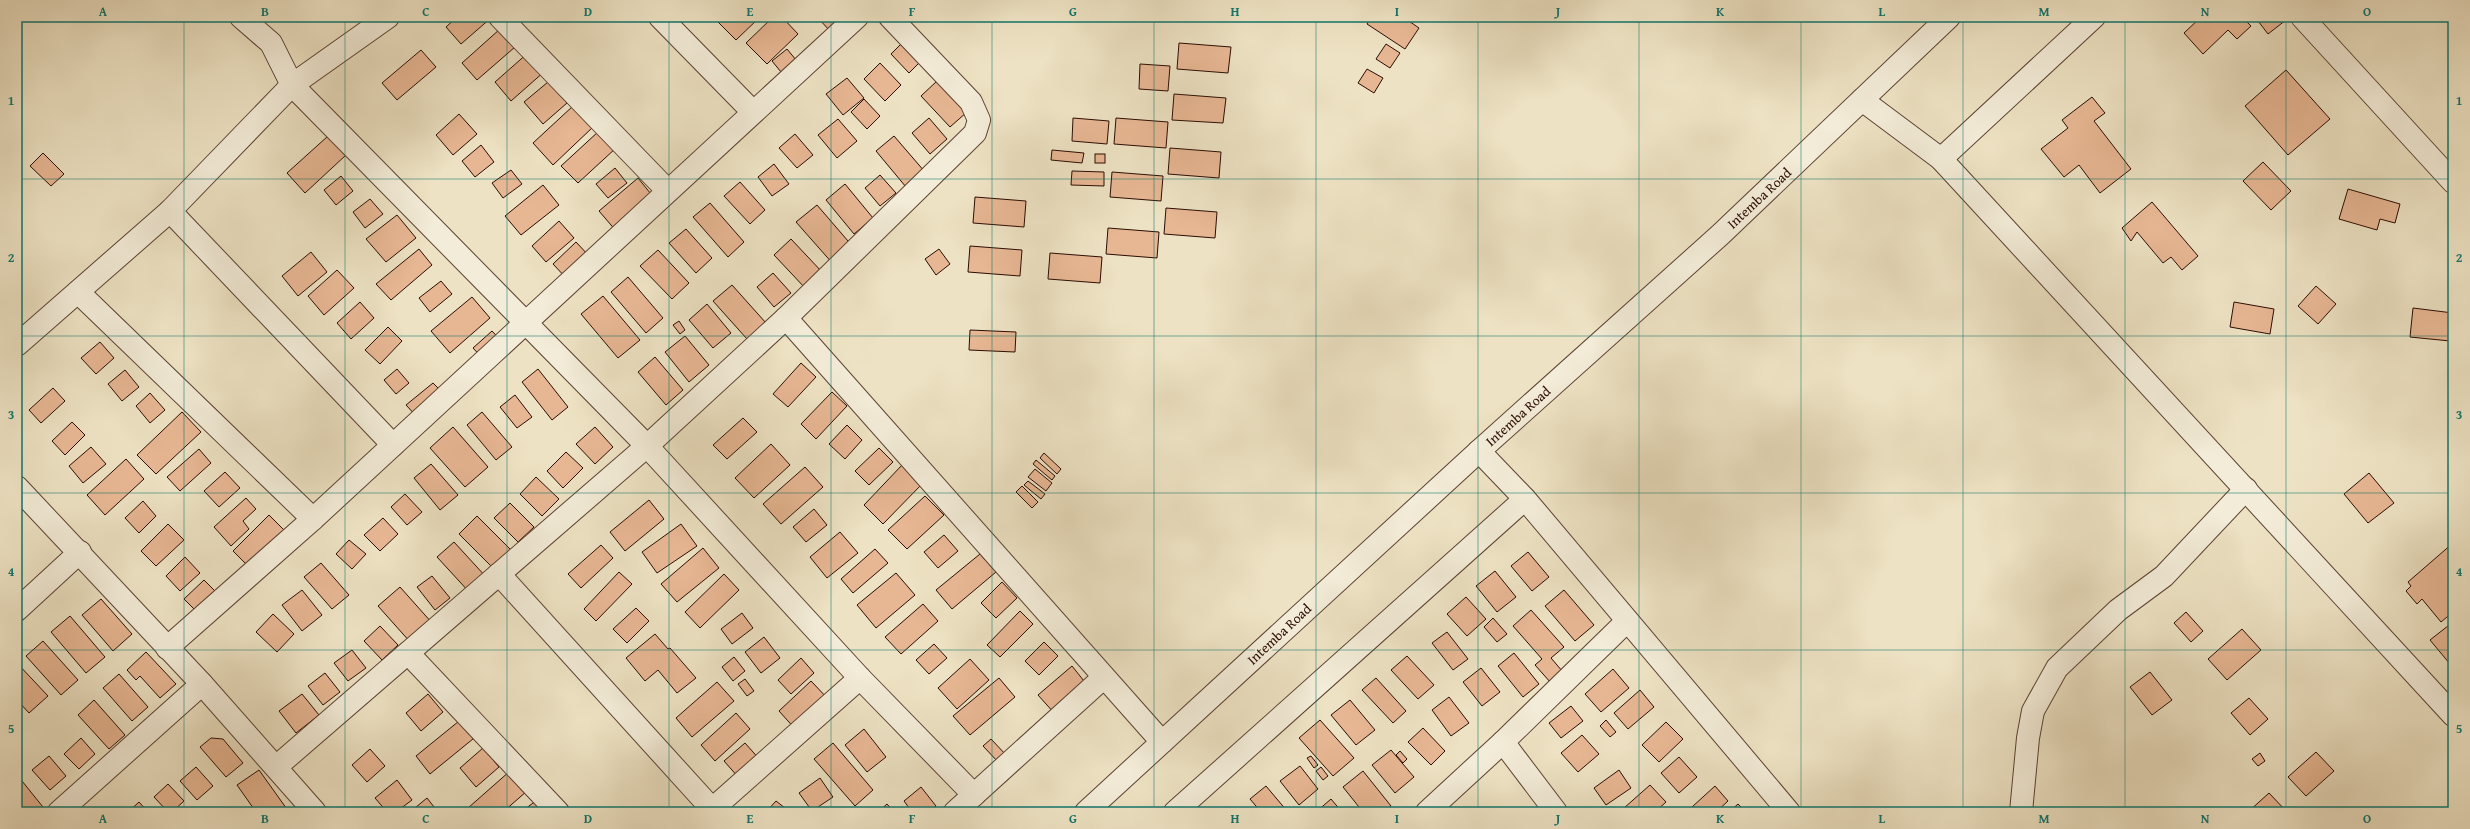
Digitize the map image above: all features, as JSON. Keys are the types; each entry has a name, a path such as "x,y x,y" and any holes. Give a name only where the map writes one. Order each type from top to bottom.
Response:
{"street":[{"path":"241,17 271,43 292,85 647,446 860,678 974,795"},
{"path":"17,345 170,211 292,85 388,17"},
{"path":"500,17 667,190"},
{"path":"660,17 753,112"},
{"path":"168,648 313,520 527,323 667,190 856,17"},
{"path":"276,767 647,446 786,318 975,133 979,120 971,102 890,17"},
{"name":"Intemba Road","path":"1086,812 1479,451 1720,235 1948,17"},
{"path":"1941,159 2094,17"},
{"path":"2302,17 2453,182"},
{"path":"1862,100 1941,159 2453,715"},
{"path":"170,211 393,445"},
{"path":"78,292 313,520"},
{"path":"786,318 1162,742"},
{"path":"1479,451 1525,499 1789,812"},
{"path":"17,487 80,552 202,684 276,767 312,811"},
{"path":"2021,812 2028,738 2033,711 2057,668 2118,610 2164,576 2246,490"},
{"path":"1175,812 1525,499"},
{"path":"17,610 80,552"},
{"path":"499,574 710,810 860,678"},
{"path":"1427,812 1503,742 1627,620"},
{"path":"408,653 558,812"},
{"path":"955,812 1104,678"},
{"path":"59,812 202,684"},
{"path":"1503,742 1556,812"}],"building":[{"path":"457,17 492,17 461,44 446,27"},
{"path":"721,17 760,17 736,40 717,21"},
{"path":"773,17 782,17 798,34 767,64 746,43"},
{"path":"817,17 850,17 832,33"},
{"path":"1371,17 1403,17 1419,28 1405,49 1367,24"},
{"path":"2201,17 2242,17 2251,26 2237,39 2228,30 2203,54 2184,33"},
{"path":"2255,17 2284,17 2286,20 2268,34"},
{"path":"500,29 515,47 477,80 462,63"},
{"path":"904,41 922,60 909,73 891,54"},
{"path":"1179,43 1231,47 1228,73 1177,69"},
{"path":"1386,44 1400,53 1390,68 1376,59"},
{"path":"787,49 801,66 786,78 772,61"},
{"path":"421,50 436,67 397,100 382,83"},
{"path":"529,52 545,71 511,101 495,82"},
{"path":"880,63 901,85 885,101 864,79"},
{"path":"1140,64 1170,66 1168,91 1139,89"},
{"path":"1367,69 1383,78 1374,93 1358,83"},
{"path":"2286,70 2330,119 2288,155 2245,106"},
{"path":"847,78 864,98 843,115 826,94"},
{"path":"937,81 967,112 950,127 921,96"},
{"path":"548,82 567,103 543,124 524,102"},
{"path":"1174,94 1226,98 1223,123 1172,120"},
{"path":"2092,97 2105,113 2094,121 2131,169 2100,193 2079,165 2064,177 2041,149 2068,128 2062,120"},
{"path":"864,99 880,116 867,129 851,112"},
{"path":"573,106 593,127 553,165 533,143"},
{"path":"459,114 477,134 453,155 436,135"},
{"path":"929,118 947,139 930,154 912,133"},
{"path":"1073,118 1109,121 1107,144 1072,141"},
{"path":"1116,118 1168,122 1166,148 1114,144"},
{"path":"838,119 857,141 837,158 818,135"},
{"path":"599,131 616,148 578,183 561,166"},
{"path":"795,134 813,155 797,168 779,148"},
{"path":"328,136 346,155 305,193 287,173"},
{"path":"894,136 925,172 906,187 876,151"},
{"path":"481,145 494,162 475,177 462,161"},
{"path":"1170,148 1221,152 1219,178 1168,174"},
{"path":"1052,150 1084,153 1082,163 1051,160"},
{"path":"43,153 64,174 51,186 30,166"},
{"path":"1095,154 1105,154 1105,163 1095,163"},
{"path":"2263,162 2291,191 2271,210 2243,181"},
{"path":"774,164 789,184 772,196 758,177"},
{"path":"615,168 627,183 608,198 596,184"},
{"path":"511,170 522,184 503,198 492,183"},
{"path":"1072,171 1104,172 1104,186 1071,185"},
{"path":"1112,172 1163,176 1161,201 1110,197"},
{"path":"880,175 896,193 880,206 865,188"},
{"path":"341,176 353,191 336,205 324,190"},
{"path":"638,178 655,199 617,232 599,211"},
{"path":"740,182 765,210 750,224 724,196"},
{"path":"845,184 873,218 854,234 826,200"},
{"path":"543,185 559,205 521,235 505,216"},
{"path":"2348,189 2400,204 2395,223 2380,219 2377,230 2339,219"},
{"path":"975,197 1026,201 1024,227 973,223"},
{"path":"370,199 383,214 365,228 353,212"},
{"path":"2152,202 2198,256 2182,270 2171,257 2163,263 2137,232 2131,241 2122,228"},
{"path":"710,203 744,242 728,257 693,217"},
{"path":"817,205 854,248 834,265 796,222"},
{"path":"1166,208 1217,212 1215,238 1164,234"},
{"path":"397,215 416,238 386,262 366,239"},
{"path":"559,221 574,238 546,262 532,246"},
{"path":"1108,228 1159,232 1157,258 1106,254"},
{"path":"686,229 712,258 696,273 669,243"},
{"path":"791,239 823,273 806,289 774,255"},
{"path":"576,242 591,258 568,280 553,264"},
{"path":"970,246 1022,250 1020,276 968,272"},
{"path":"419,249 432,265 391,300 376,284"},
{"path":"939,249 950,264 936,275 925,259"},
{"path":"658,250 689,283 672,299 640,266"},
{"path":"311,252 327,272 298,296 282,276"},
{"path":"1050,253 1102,257 1100,283 1048,279"},
{"path":"337,270 354,288 324,315 308,296"},
{"path":"773,273 791,293 774,307 757,287"},
{"path":"628,277 663,318 646,333 611,292"},
{"path":"441,281 452,294 430,312 419,298"},
{"path":"732,285 766,323 747,339 713,301"},
{"path":"2316,286 2336,304 2318,324 2298,306"},
{"path":"603,296 640,340 618,358 581,314"},
{"path":"472,297 490,318 450,353 431,331"},
{"path":"360,302 374,318 351,339 337,323"},
{"path":"2234,302 2274,309 2270,334 2230,327"},
{"path":"707,304 731,333 713,348 689,320"},
{"path":"2413,308 2453,313 2450,341 2410,337"},
{"path":"679,321 685,330 680,334 673,325"},
{"path":"388,327 402,341 380,364 365,350"},
{"path":"970,330 1016,332 1015,352 969,350"},
{"path":"492,331 504,344 485,361 473,348"},
{"path":"685,336 709,365 689,382 665,352"},
{"path":"100,342 114,358 96,374 81,358"},
{"path":"655,357 683,390 666,405 638,372"},
{"path":"801,363 816,377 788,407 773,394"},
{"path":"397,369 409,383 396,394 384,380"},
{"path":"538,369 568,407 552,420 522,382"},
{"path":"125,370 139,387 122,401 108,384"},
{"path":"433,383 446,396 419,419 406,405"},
{"path":"53,388 65,401 41,423 29,410"},
{"path":"832,392 847,406 816,439 801,424"},
{"path":"150,393 165,410 150,423 136,406"},
{"path":"515,395 532,417 517,428 500,407"},
{"path":"182,412 201,432 156,474 137,455"},
{"path":"482,412 512,447 496,460 467,425"},
{"path":"743,418 757,432 727,459 713,445"},
{"path":"72,422 85,435 65,455 52,441"},
{"path":"847,425 862,440 845,459 829,444"},
{"path":"453,427 488,467 465,487 430,448"},
{"path":"595,427 613,447 595,464 576,444"},
{"path":"771,444 790,465 754,498 735,478"},
{"path":"91,447 106,464 83,483 69,466"},
{"path":"879,448 893,462 869,485 855,471"},
{"path":"199,449 211,463 180,491 167,477"},
{"path":"566,452 583,468 563,488 547,471"},
{"path":"1044,453 1061,469 1057,474 1040,458"},
{"path":"126,459 144,479 105,515 87,495"},
{"path":"1036,460 1055,476 1052,480 1033,464"},
{"path":"431,464 458,495 440,510 414,478"},
{"path":"903,464 923,483 883,524 864,505"},
{"path":"805,467 823,487 781,524 763,504"},
{"path":"1035,469 1052,483 1046,491 1028,477"},
{"path":"225,472 240,488 219,507 204,491"},
{"path":"2369,473 2394,503 2368,523 2344,494"},
{"path":"536,477 559,499 542,516 520,494"},
{"path":"1028,481 1045,494 1041,499 1024,485"},
{"path":"1022,486 1038,502 1032,508 1016,492"},
{"path":"405,494 422,512 407,525 391,507"},
{"path":"925,496 944,515 907,549 888,530"},
{"path":"246,498 256,509 243,521 249,529 231,546 214,527"},
{"path":"649,500 664,519 625,551 610,532"},
{"path":"143,501 156,516 139,533 125,518"},
{"path":"510,503 534,527 518,542 494,518"},
{"path":"814,509 827,525 806,542 793,527"},
{"path":"269,515 287,533 251,569 233,551"},
{"path":"477,516 513,552 495,570 459,534"},
{"path":"383,518 398,534 380,551 364,535"},
{"path":"168,524 184,540 156,566 141,551"},
{"path":"681,524 697,546 657,573 642,552"},
{"path":"840,532 858,553 827,578 810,557"},
{"path":"944,535 958,551 938,568 924,552"},
{"path":"349,540 366,554 352,569 336,554"},
{"path":"454,542 487,578 471,594 437,557"},
{"path":"2453,543 2453,612 2441,622 2422,599 2417,604 2406,591 2411,586 2408,582"},
{"path":"601,545 613,558 581,588 568,574"},
{"path":"703,548 719,568 677,602 661,584"},
{"path":"875,549 888,563 853,593 841,579"},
{"path":"1528,552 1549,577 1532,591 1511,566"},
{"path":"980,554 996,572 952,609 936,590"},
{"path":"185,557 200,573 180,591 166,576"},
{"path":"321,563 349,595 332,609 304,577"},
{"path":"1495,571 1516,597 1497,612 1476,586"},
{"path":"619,572 632,584 596,621 584,609"},
{"path":"896,573 915,595 876,628 857,605"},
{"path":"724,574 739,590 700,628 685,612"},
{"path":"432,576 450,598 435,610 417,587"},
{"path":"204,580 219,595 199,614 184,599"},
{"path":"1002,582 1017,598 996,618 981,603"},
{"path":"400,587 433,624 411,643 378,606"},
{"path":"302,590 322,615 302,631 282,605"},
{"path":"1564,590 1594,625 1575,641 1545,606"},
{"path":"1466,597 1486,619 1467,636 1447,614"},
{"path":"101,599 132,634 113,651 82,615"},
{"path":"923,604 938,621 901,654 885,637"},
{"path":"636,608 649,621 627,643 613,629"},
{"path":"1531,610 1564,647 1551,658 1563,672 1551,683 1535,665 1542,659 1513,626"},
{"path":"1020,611 1033,624 1000,657 987,645"},
{"path":"2186,612 2203,631 2191,642 2174,623"},
{"path":"742,613 753,628 732,644 721,629"},
{"path":"273,614 294,634 277,652 256,632"},
{"path":"70,616 105,657 86,673 51,632"},
{"path":"1493,618 1507,634 1497,642 1484,627"},
{"path":"2453,622 2453,662 2450,664 2430,640"},
{"path":"380,626 398,645 382,660 364,641"},
{"path":"2242,629 2261,650 2227,680 2208,659"},
{"path":"1447,632 1468,659 1453,670 1432,643"},
{"path":"655,634 668,649 670,648 696,678 677,693 658,670 645,681 626,658"},
{"path":"764,637 780,658 761,673 745,652"},
{"path":"43,641 78,680 61,695 26,656"},
{"path":"1044,642 1058,656 1039,675 1025,661"},
{"path":"934,644 947,658 929,674 916,660"},
{"path":"352,650 366,668 348,681 334,663"},
{"path":"146,652 176,684 160,698 140,676 136,680 127,670"},
{"path":"1514,653 1539,684 1523,697 1498,666"},
{"path":"1407,656 1434,685 1418,699 1391,670"},
{"path":"734,657 745,671 733,681 722,667"},
{"path":"801,658 814,673 791,694 778,680"},
{"path":"970,659 989,680 957,709 938,688"},
{"path":"17,663 48,696 29,713 17,700"},
{"path":"1072,666 1088,686 1055,714 1038,695"},
{"path":"1481,668 1500,692 1482,706 1463,682"},
{"path":"1613,669 1629,688 1601,712 1585,694"},
{"path":"2150,672 2172,700 2152,715 2130,687"},
{"path":"325,673 340,692 323,705 308,686"},
{"path":"119,674 148,707 132,721 103,688"},
{"path":"999,678 1015,697 970,735 953,716"},
{"path":"1376,678 1406,711 1393,723 1362,690"},
{"path":"745,679 754,691 747,696 738,684"},
{"path":"811,681 830,701 797,731 779,711"},
{"path":"717,682 734,701 692,737 676,718"},
{"path":"1640,690 1654,707 1628,729 1614,713"},
{"path":"302,694 319,715 296,733 279,711"},
{"path":"428,694 443,712 421,731 406,713"},
{"path":"1449,697 1469,723 1451,736 1432,710"},
{"path":"2249,698 2268,719 2250,735 2231,713"},
{"path":"94,700 125,735 109,749 78,715"},
{"path":"1350,700 1375,730 1356,745 1331,715"},
{"path":"1571,706 1583,721 1561,738 1549,723"},
{"path":"736,713 750,729 715,761 701,745"},
{"path":"464,717 479,734 430,774 416,756"},
{"path":"1320,720 1354,758 1333,776 1299,738"},
{"path":"1606,720 1616,732 1610,737 1600,726"},
{"path":"1666,722 1683,739 1659,762 1642,745"},
{"path":"1423,728 1445,751 1431,765 1408,742"},
{"path":"864,729 886,757 867,772 845,745"},
{"path":"1582,735 1599,754 1578,772 1561,753"},
{"path":"81,738 95,754 79,769 64,754"},
{"path":"211,738 223,739 243,763 226,777 200,747"},
{"path":"991,739 1007,756 999,763 983,746"},
{"path":"745,743 761,761 739,778 724,761"},
{"path":"833,743 873,790 855,806 814,759"},
{"path":"483,748 499,767 476,787 460,768"},
{"path":"370,749 385,766 367,782 352,765"},
{"path":"1391,750 1414,777 1395,793 1372,765"},
{"path":"1400,751 1407,759 1403,763 1396,755"},
{"path":"2316,752 2334,771 2306,796 2288,777"},
{"path":"2260,753 2265,761 2258,766 2252,759"},
{"path":"49,756 66,776 50,790 32,770"},
{"path":"1311,756 1318,765 1314,768 1307,758"},
{"path":"1679,757 1697,777 1679,793 1661,773"},
{"path":"1300,766 1318,789 1299,805 1280,781"},
{"path":"196,767 213,786 197,800 180,781"},
{"path":"1321,767 1328,776 1323,780 1316,771"},
{"path":"259,770 289,812 256,812 237,785"},
{"path":"1619,770 1631,788 1606,805 1594,788"},
{"path":"510,771 527,791 503,812 472,812 468,808"},
{"path":"1363,771 1391,806 1384,812 1363,812 1343,787"},
{"path":"18,776 47,812 17,812"},
{"path":"820,778 833,797 812,811 799,793"},
{"path":"397,780 412,800 396,812 387,812 375,798"},
{"path":"168,784 184,801 172,812 168,812 154,797"},
{"path":"1650,785 1666,802 1655,812 1627,812 1624,808"},
{"path":"1266,786 1287,811 1286,812 1261,812 1250,799"},
{"path":"1715,786 1728,801 1716,812 1697,812 1692,807"},
{"path":"921,787 936,806 929,812 912,812 904,801"},
{"path":"2269,793 2287,812 2248,812"},
{"path":"427,798 438,812 410,812"},
{"path":"1331,799 1342,812 1316,812"},
{"path":"537,800 546,812 521,812"},
{"path":"776,801 790,812 766,812"},
{"path":"139,802 148,812 128,812"},
{"path":"887,804 894,812 878,812"},
{"path":"1738,804 1746,812 1729,812"}]}
